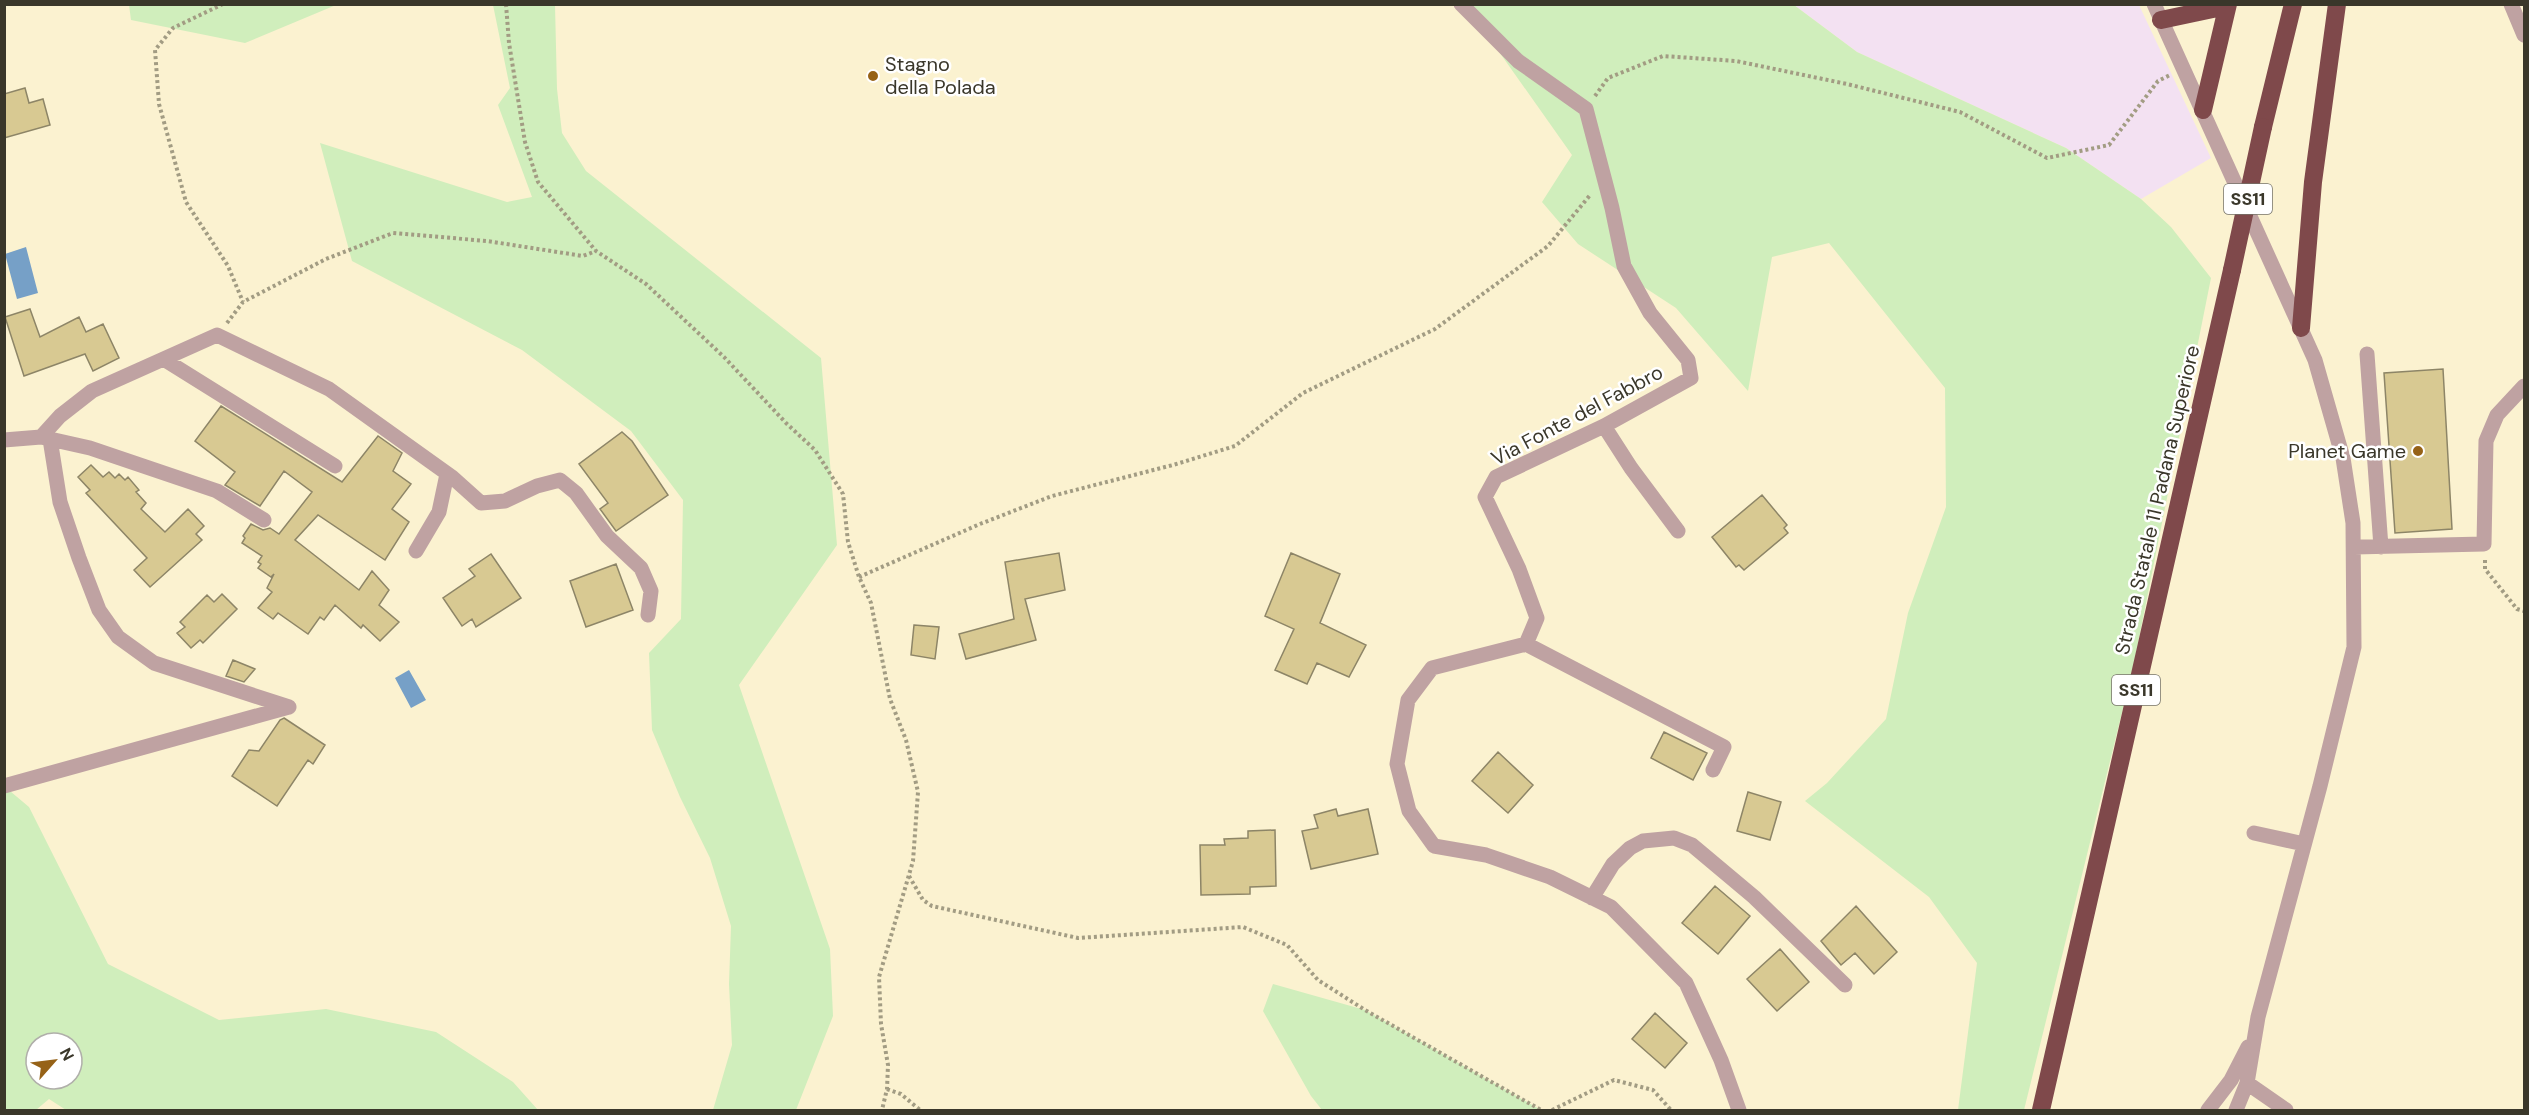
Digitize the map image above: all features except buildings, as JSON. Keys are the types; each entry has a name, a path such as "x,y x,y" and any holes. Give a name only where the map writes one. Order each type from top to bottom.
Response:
{"highway":[{"name":"Strada Statale 11 Padana Superiore","path":"2041,1110 2263,127 2293,4"},
{"path":"2301,328 2313,182 2337,4"},
{"path":"2158,12 2228,5 2203,110"}],"street":[{"path":"1461,4 1518,61 1586,109"},
{"path":"2511,4 2524,35"},
{"path":"2158,12 2315,360 2343,458 2353,523 2354,646 2255,1034 2247,1083 2236,1110"},
{"name":"Via Fonte del Fabbro","path":"1526,644 1537,618 1520,569 1485,497 1496,477 1604,426 1691,378 1688,360 1650,313 1623,266 1586,109"},
{"path":"4,786 289,707 154,663 118,637 99,610 79,558 60,502 45,438 60,416 92,391 217,335 329,389 447,474 481,503 505,501 537,486 560,480 576,493 607,536 641,568 651,591 648,615"},
{"path":"2367,354 2381,546"},
{"path":"165,360 335,466"},
{"path":"2354,547 2484,544 2486,441 2497,415 2524,390"},
{"path":"1604,426 1631,468 1678,531"},
{"path":"4,440 45,438 90,448 217,491 264,520"},
{"path":"417,551 439,512 447,474"},
{"path":"1713,770 1724,747 1526,644 1432,668 1408,700 1396,764 1409,811 1434,846 1486,855 1550,877 1611,907 1686,983 1721,1060 1739,1110"},
{"path":"2254,833 2304,844"},
{"path":"1592,898 1613,864 1630,848 1643,841 1674,838 1692,845 1754,897 1845,985"},
{"path":"2208,1110 2231,1080 2255,1034"},
{"path":"2247,1083 2286,1110"}],"path":[{"path":"224,4 172,28 155,50 159,105 186,202 228,266 243,302"},
{"path":"506,4 509,43 525,142 538,182 596,250 646,284 724,357 786,423 815,450 843,494 848,542 859,577 871,603 891,699 906,740 918,792 913,861 879,977 881,1024 888,1065 887,1089 882,1110"},
{"path":"1586,109 1608,78 1663,56 1736,61 1847,84 1960,112 2047,158 2109,145 2158,81 2184,68"},
{"path":"859,577 980,524 1052,496 1173,465 1235,446 1303,393 1435,329 1548,246 1604,178"},
{"path":"217,335 243,302 326,259 393,233 487,241 583,256 596,250"},
{"path":"2484,544 2485,569 2517,609 2524,611"},
{"path":"909,875 923,900 932,906 1078,938 1243,927 1287,945 1318,980 1375,1016 1541,1110"},
{"path":"1552,1110 1614,1080 1653,1089 1671,1110"},
{"path":"887,1089 901,1094 920,1110"}],"shaded area":[{"path":"1794,5 2139,5 2211,158 2141,199 2066,148 1857,52"}],"green space":[{"path":"129,4 336,5 245,43 131,20"},
{"path":"493,5 555,5 557,89 562,133 586,171 821,358 837,545 739,685 830,949 833,1016 796,1110 713,1110 732,1045 729,984 731,926 710,858 680,797 652,730 649,653 681,619 683,500 631,431 522,350 352,261 320,143 507,202 532,197 498,105 510,88"},
{"path":"1466,5 1794,5 1857,52 2066,148 2141,199 2171,227 2211,278 2133,668 2024,1110 1958,1110 1977,963 1929,897 1805,801 1827,783 1886,719 1908,613 1946,507 1945,388 1829,243 1772,257 1748,391 1676,308 1578,244 1542,202 1572,155"},
{"path":"4,786 29,807 108,964 219,1020 326,1009 436,1032 513,1082 538,1110 66,1110 49,1099 36,1110 5,1110"},
{"path":"1273,984 1365,1010 1541,1110 1322,1110 1311,1096 1263,1011"}],"water":[{"path":"26,247 38,293 17,299 5,254"},
{"path":"409,670 426,700 411,708 395,678"}],"place":[{"name":"Stagno della Polada","path":"873,76"},
{"name":"Planet Game","path":"2418,451"}]}
